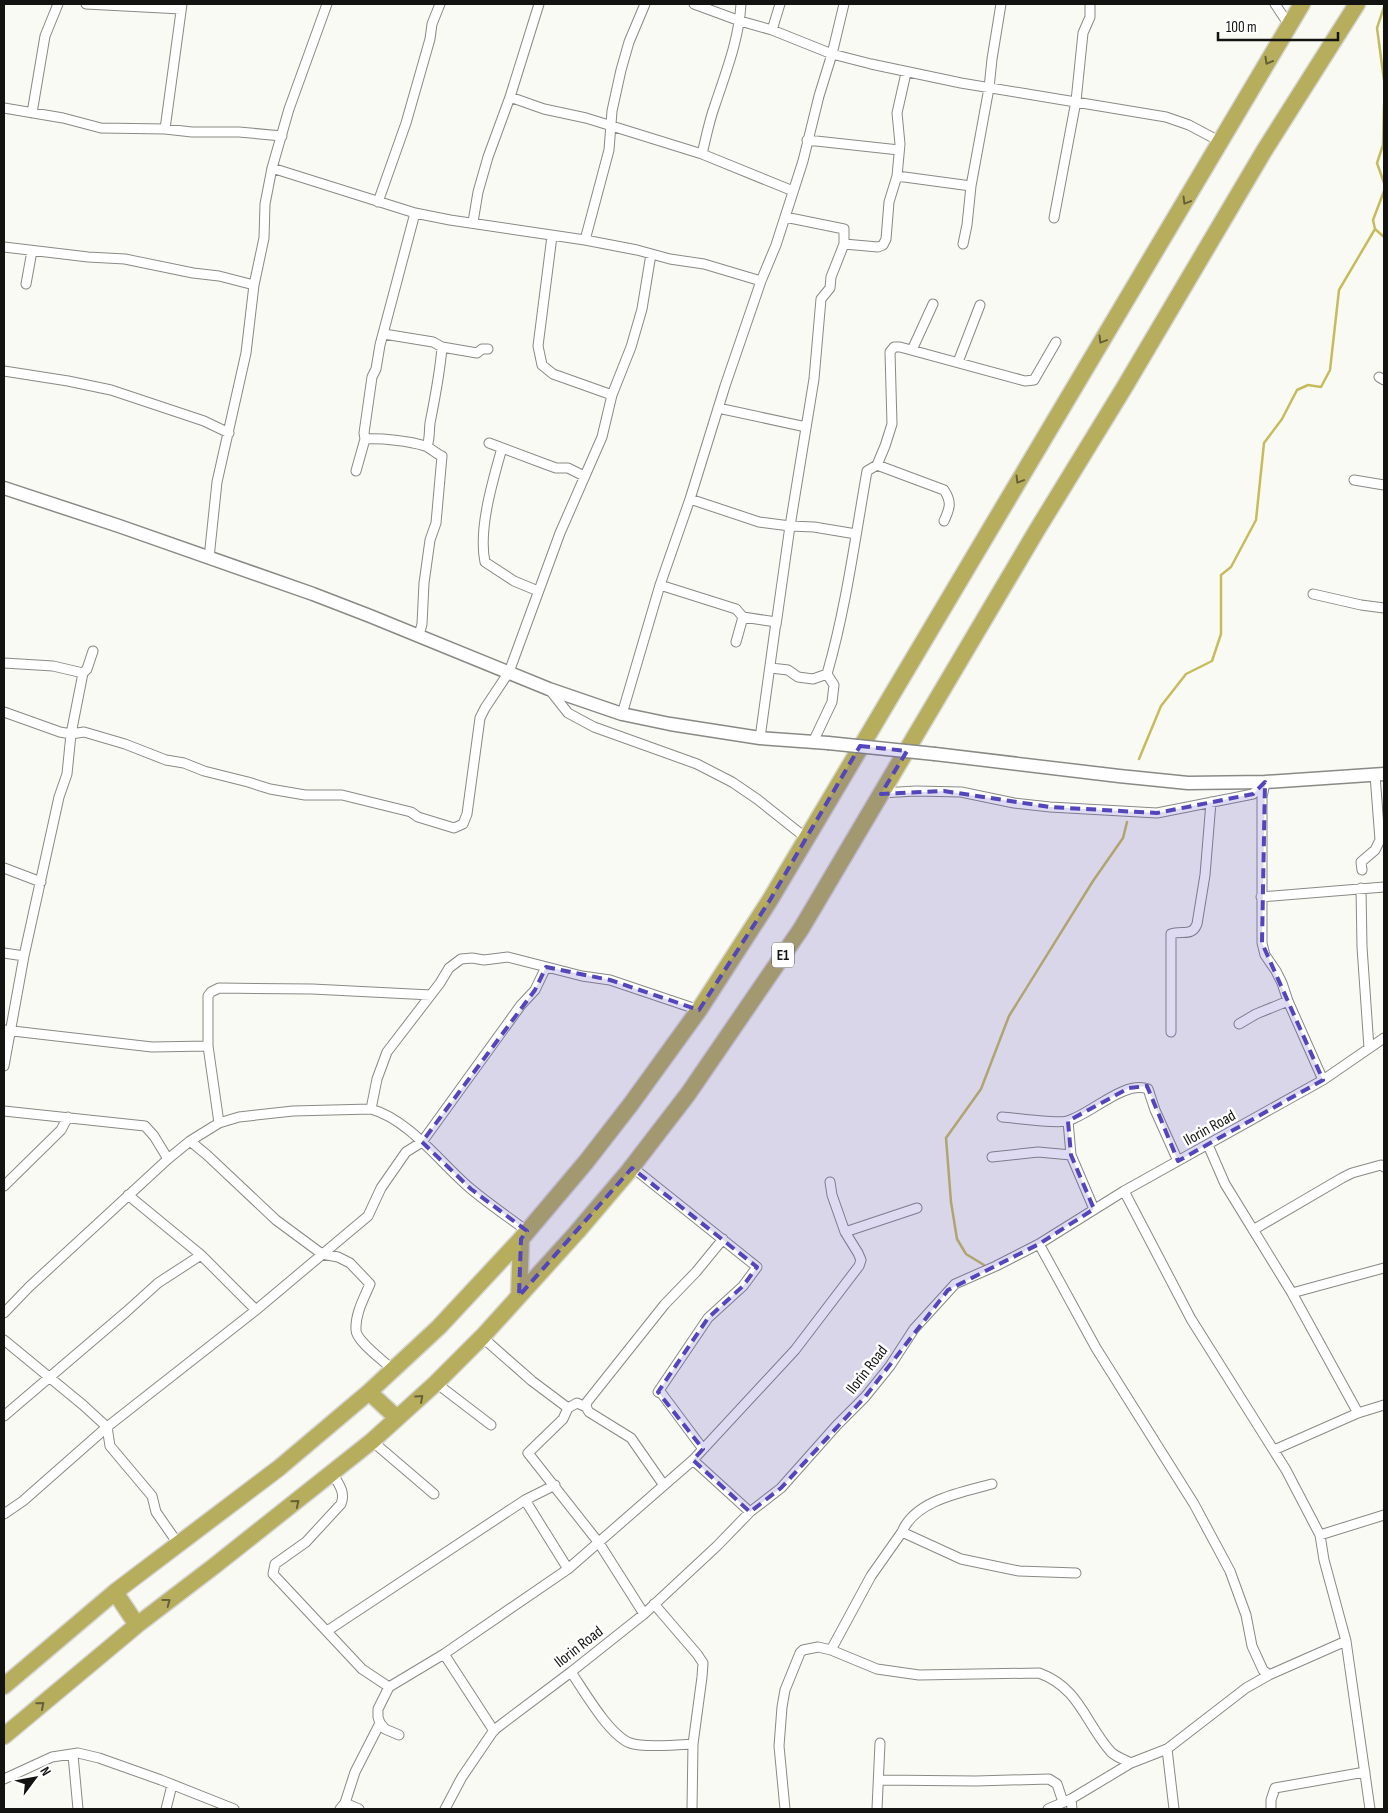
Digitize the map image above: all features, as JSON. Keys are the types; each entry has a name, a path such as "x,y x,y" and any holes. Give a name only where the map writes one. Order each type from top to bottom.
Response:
{"highway":[{"path":"4,1686 115,1592 280,1468 393,1370 438,1326 524,1235 586,1162 631,1104 699,1010 770,900 1302,4"},
{"name":"E1","path":"4,1736 137,1625 214,1567 372,1441 436,1383 482,1337 632,1168 688,1094 801,929 1264,151 1357,4"},
{"path":"518,1296 524,1235"},
{"path":"369,1392 397,1418"},
{"path":"115,1592 137,1625"}],"main road":[{"path":"4,488 330,600 549,689 622,714 670,724 760,738 828,743 1188,782 1264,782 1380,774"}],"street":[{"path":"32,113 45,36 58,4"},
{"path":"86,4 181,6 165,129"},
{"path":"209,558 217,482 246,353 254,285 264,238 265,204 272,168 289,110 327,4"},
{"path":"378,202 406,123 430,39 432,24 440,4"},
{"path":"473,222 478,192 488,157 510,97 539,4"},
{"path":"585,240 609,150 612,111 629,42 645,4"},
{"path":"694,4 740,21 772,30 832,54 906,72 989,88 1166,117 1189,125 1221,142"},
{"path":"702,154 740,21 740,4"},
{"path":"772,30 780,4"},
{"path":"622,714 660,585 690,499 718,408 761,281 776,245 793,191 832,54 844,4"},
{"path":"963,244 971,186 989,88 1000,4"},
{"path":"1054,218 1076,101 1083,33 1090,17 1090,4"},
{"path":"1275,4 1290,24"},
{"path":"844,244 878,247 883,245 886,239 889,202 897,176 900,144 897,114 906,72"},
{"path":"510,97 544,110 586,118 702,154 793,191"},
{"path":"4,108 63,118 101,128 165,129 184,132 239,132 282,136"},
{"path":"807,140 899,150"},
{"path":"272,168 415,213 585,240 670,259 704,264 761,281"},
{"path":"897,176 971,186"},
{"path":"356,471 365,439 364,433 372,377 376,369 415,213"},
{"path":"760,738 790,526 814,379 821,299 830,288 831,277 844,244 844,229 784,217"},
{"path":"552,236 538,346 542,365 553,374 612,395"},
{"path":"4,247 125,259 193,273 219,276 254,285"},
{"path":"26,284 32,251"},
{"path":"4,712 71,734 84,732 125,744 166,760 184,763 204,771 270,789 305,795 342,796 411,812 418,817 454,828 463,824 467,814 480,718 510,672 560,533 602,437 612,395 631,347 642,309 651,254"},
{"path":"912,350 933,304"},
{"path":"958,362 980,305"},
{"path":"384,334 433,342 442,347 477,353 482,349 488,349"},
{"path":"813,742 832,702 834,685 827,674 844,604 866,471 876,465 892,424 890,352 894,347 900,347 1025,381 1034,380 1056,342"},
{"path":"427,446 440,371 442,347"},
{"path":"4,371 112,390 204,422 229,433"},
{"path":"718,408 806,427"},
{"path":"365,439 376,438 427,446 436,454 442,456 436,523 430,540 424,583 422,624 419,635"},
{"path":"489,443 556,468 568,468 584,476"},
{"path":"502,448 493,478 483,536 485,562 514,580 538,591"},
{"path":"876,465 944,490 950,499 950,509 944,520"},
{"path":"1354,480 1384,485"},
{"path":"690,499 759,522 814,527 856,534"},
{"path":"660,585 736,609 743,617 776,622 776,625"},
{"path":"1313,594 1361,605 1384,608"},
{"path":"736,642 743,617"},
{"path":"4,1066 7,1030 59,797 67,774 71,734 83,673 87,668 93,651"},
{"path":"4,663 53,666 83,673"},
{"path":"771,668 788,670 798,677 813,679 827,674"},
{"path":"549,689 568,713 594,727 697,764 723,777 757,799 806,838"},
{"path":"1362,870 1361,862 1375,850 1380,840 1380,774"},
{"path":"881,792 961,792 1014,803 1050,807 1157,813 1253,794 1264,782"},
{"path":"1264,782 1262,797 1262,942 1265,955 1276,970 1323,1080"},
{"path":"1171,1032 1171,934 1178,932 1190,933 1197,924 1205,875 1211,802"},
{"path":"4,868 41,882"},
{"path":"1262,897 1384,887"},
{"path":"1361,888 1362,948 1369,1048"},
{"path":"4,952 24,956"},
{"path":"371,1109 377,1079 387,1052 431,995 449,968 461,959 484,960 508,957 582,976 610,980 699,1010"},
{"path":"4,1514 23,1501 107,1427 256,1310 368,1216 382,1188 406,1152 422,1142 521,1005 536,990 546,967"},
{"path":"219,1123 208,1046 208,996 211,992 219,988 431,995"},
{"path":"1239,1024 1256,1014 1288,1001"},
{"path":"7,1030 152,1047 208,1046"},
{"name":"Ilorin Road","path":"445,1809 488,1736 644,1614 717,1546 750,1512 781,1488 837,1425 865,1397 890,1366 914,1329 948,1290 962,1280 996,1266 1039,1244 1124,1191 1323,1080 1384,1038"},
{"path":"1002,1117 1068,1120 1129,1088 1142,1087 1148,1089 1155,1110 1178,1161"},
{"path":"4,1313 168,1159 190,1141 219,1123 240,1118 293,1111 371,1109 380,1112 396,1121 422,1142 471,1189 524,1235"},
{"path":"4,1111 145,1126 154,1136 168,1159"},
{"path":"4,1186 61,1130 68,1117"},
{"path":"1068,1120 1071,1155 1094,1209"},
{"path":"190,1141 276,1220 322,1254 338,1257 350,1263 370,1284 357,1318 356,1331 361,1340 393,1370"},
{"path":"1208,1145 1225,1184 1292,1293 1358,1413"},
{"path":"992,1157 1038,1152 1071,1155"},
{"path":"1253,1230 1352,1173 1380,1166 1384,1167"},
{"path":"632,1168 757,1267 743,1286 708,1318 658,1392 662,1394 702,1449"},
{"path":"360,1809 342,1806 355,1772 380,1723 378,1709 389,1687 444,1654 568,1568 693,1460 795,1350 859,1266 861,1260 845,1232 832,1195 830,1182"},
{"path":"1124,1191 1191,1319 1274,1450 1320,1536 1324,1560 1346,1641 1370,1809"},
{"path":"128,1195 201,1255 256,1310"},
{"path":"845,1232 918,1208"},
{"path":"586,1407 587,1402 664,1304 696,1272 723,1239"},
{"path":"1039,1244 1096,1348 1194,1504 1230,1571 1246,1615 1252,1646 1263,1670 1269,1675"},
{"path":"4,1416 158,1283 201,1255"},
{"path":"1292,1293 1384,1268"},
{"path":"482,1337 532,1381 568,1408"},
{"path":"4,1340 107,1427 110,1446 152,1496 156,1512 179,1545"},
{"path":"436,1383 491,1425"},
{"path":"644,1614 599,1543 555,1484 528,1453 563,1419 568,1408 577,1403 586,1407 589,1412 631,1438 663,1484"},
{"path":"1274,1450 1358,1413 1384,1405"},
{"path":"372,1441 434,1494"},
{"path":"693,1460 750,1512"},
{"path":"332,1473 342,1490 343,1498 341,1504 306,1542 275,1564 273,1574 362,1669 389,1687"},
{"path":"327,1631 525,1500 555,1484"},
{"path":"831,1650 872,1576 905,1525 922,1509 939,1499 992,1484"},
{"path":"525,1500 568,1568"},
{"path":"1320,1536 1384,1515"},
{"path":"902,1532 961,1559 1019,1571 1076,1573"},
{"path":"654,1604 703,1663 692,1744 692,1809"},
{"path":"1048,1809 1132,1763 1167,1748 1246,1688 1269,1675 1346,1641"},
{"path":"785,1809 779,1746 785,1690 800,1653 809,1648 818,1647 831,1650 877,1669 912,1675 1039,1673 1052,1678 1072,1695 1112,1753 1132,1763"},
{"path":"444,1654 494,1731"},
{"path":"571,1672 592,1704 614,1731 630,1743 640,1745 692,1744"},
{"path":"380,1723 386,1729 399,1735"},
{"path":"877,1809 880,1780 880,1743"},
{"path":"1167,1748 1174,1809"},
{"path":"4,1779 52,1757 78,1753 99,1758 234,1809"},
{"path":"73,1755 78,1809"},
{"path":"1271,1809 1271,1800 1275,1788 1365,1772"},
{"path":"880,1780 976,1781 1049,1779 1055,1781 1072,1809"},
{"path":"166,1809 172,1785"}],"highlighted area":[{"path":"860,746 907,751 881,794 944,791 1050,807 1157,813 1253,794 1265,782 1262,943 1323,1080 1178,1161 1147,1086 1129,1088 1068,1121 1071,1155 1094,1209 1039,1244 948,1290 865,1397 781,1488 750,1512 693,1460 703,1449 658,1392 708,1318 743,1286 757,1267 632,1168 519,1296 521,1239 527,1231 471,1189 422,1142 535,990 546,967 610,980 699,1010 770,900"}],"waterway":[{"path":"1384,7 1377,28 1384,80"},
{"path":"1384,105 1383,145 1377,163 1384,183"},
{"path":"1384,191 1373,220 1375,229 1384,237"},
{"path":"1139,759 1161,706 1186,674 1212,661 1221,634 1221,575 1231,567 1256,520 1264,443 1282,419 1297,390 1308,385 1321,387 1330,370 1339,290 1375,229"},
{"path":"984,1265 966,1254 957,1239 951,1202 946,1138 981,1089 1009,1016 1093,881 1123,838 1127,822"}]}
